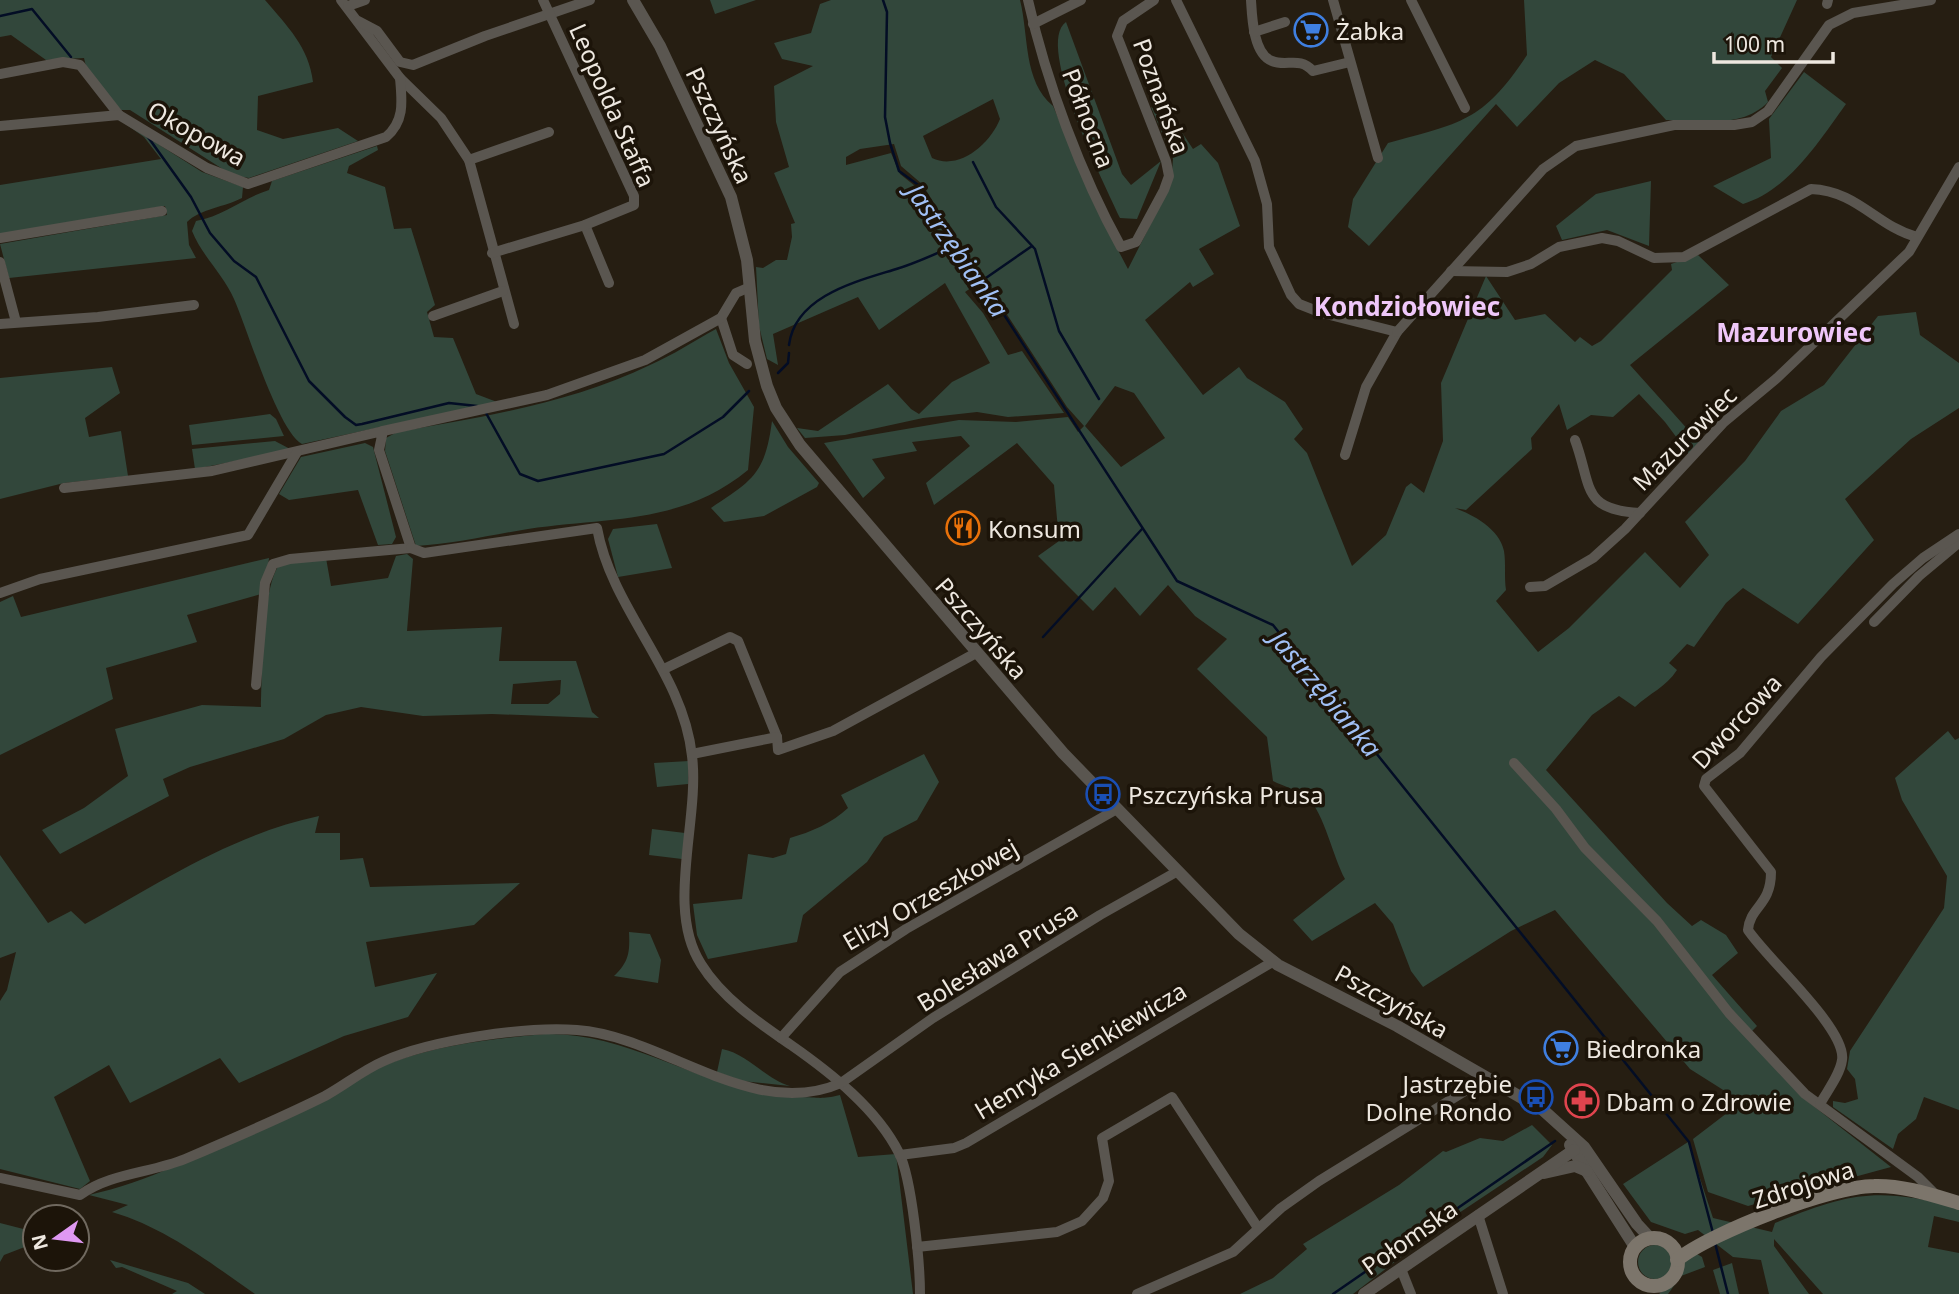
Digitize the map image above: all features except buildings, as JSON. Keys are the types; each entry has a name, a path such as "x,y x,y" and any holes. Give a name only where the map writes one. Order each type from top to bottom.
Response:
{"main road":[{"name":"Zdrojowa","path":"1676,1255 1791,1208 1873,1185 1938,1196 1959,1203"},
{"path":"1650,1238 1664,1240 1676,1255 1675,1273 1657,1290 1643,1288 1631,1269 1630,1258 1635,1247 1650,1238"}],"street":[{"path":"365,0 344,3 400,78 442,118 469,160 481,195 492,253 514,324"},
{"name":"Leopolda Staffa","path":"492,253 585,225 632,207 634,196 543,0"},
{"path":"357,21 377,31 405,66 590,0"},
{"name":"Pszczyńska","path":"633,0 660,46 731,197 743,236 755,341 776,408 800,445 1063,753 1239,934 1274,961 1397,1026 1543,1110 1566,1128 1635,1247"},
{"name":"Północna","path":"1028,0 1033,24 1070,131 1121,247"},
{"path":"1033,24 1081,0"},
{"name":"Poznańska","path":"1121,247 1136,242 1169,176 1166,161 1117,36 1123,21 1154,0"},
{"path":"1176,0 1255,161 1267,204 1269,247 1291,295 1299,304 1322,313 1397,332"},
{"path":"1251,0 1254,32 1264,55 1272,61 1297,61 1313,71 1350,62"},
{"path":"1334,0 1378,158"},
{"path":"1411,0 1465,108"},
{"path":"1345,455 1366,387 1397,332 1543,169 1576,146 1674,125 1734,125 1752,121 1768,111 1829,26 1853,13 1931,0"},
{"path":"1254,32 1285,22"},
{"path":"0,74 63,62 80,65 119,114"},
{"name":"Okopowa","path":"0,126 119,114 207,169 248,184 386,137 397,128 401,114 400,78"},
{"path":"469,160 549,132"},
{"name":"Mazurowiec","path":"1530,587 1545,586 1593,558 1640,513 1723,422 1777,378 1909,252 1959,167"},
{"path":"1451,271 1507,272 1531,264 1559,247 1602,238 1618,240 1654,258 1684,257 1811,189 1830,190 1849,197 1900,233 1917,237"},
{"path":"0,238 162,211"},
{"path":"585,225 609,283"},
{"path":"0,262 16,322"},
{"path":"64,488 212,471 502,406 586,382 645,360 721,318 736,293 750,288"},
{"path":"433,316 503,291"},
{"path":"0,324 98,317 194,305"},
{"path":"721,318 733,355 747,364"},
{"path":"383,431 380,450 411,548"},
{"path":"1575,440 1592,495 1598,503 1609,509 1640,513"},
{"path":"0,593 40,579 248,535 297,452"},
{"path":"256,685 265,583 273,564 290,558 411,548 424,553 597,528 611,576 624,605 664,669 692,754 694,789 685,891 688,931 701,964 732,1001 841,1083 887,1134 900,1155 917,1247 920,1294"},
{"path":"1874,622 1919,576 1955,545 1957,536"},
{"name":"Dworcowa","path":"1820,1104 1842,1063 1843,1052 1812,1000 1783,973 1748,930 1749,919 1770,893 1772,872 1703,786 1706,779 1740,753 1821,657 1893,584 1923,558 1957,536"},
{"path":"664,669 716,642 730,637 738,641 777,737 778,750 832,731 976,653"},
{"path":"692,754 777,737"},
{"path":"1514,763 1556,809 1585,848 1650,914 1729,1013 1805,1094 1918,1177 1938,1196"},
{"name":"Elizy Orzeszkowej","path":"781,1038 839,972 906,929 1117,809"},
{"name":"Bolesława Prusa","path":"0,1178 80,1195 105,1182 183,1159 275,1120 395,1056 481,1037 580,1030 609,1036 718,1078 754,1087 810,1093 841,1083 933,1018 1100,915 1178,872"},
{"name":"Henryka Sienkiewicza","path":"900,1155 954,1148 966,1143 1274,961"},
{"path":"1137,1294 1233,1252 1258,1227 1319,1181 1486,1078"},
{"path":"917,1247 1057,1232 1082,1221 1103,1198 1109,1181 1102,1138 1172,1097 1258,1227"},
{"name":"Pszczyńska","path":"1531,1105 1561,1133 1650,1238"},
{"name":"Połomska","path":"1364,1294 1574,1150"},
{"name":"Połomska","path":"1537,1175 1575,1166 1591,1167"},
{"name":"Połomska","path":"1478,1215 1503,1294"},
{"path":"1401,1269 1412,1294"}],"green space":[{"path":"0,0 265,0 302,48 313,82 258,96 257,130 283,139 338,128 358,141 249,178 232,175 130,110 121,110 88,75 84,58 46,60 11,35 0,37"},
{"path":"710,0 756,0 715,14"},
{"path":"831,0 1020,0 1036,84 1053,106 1101,218 1128,269 1171,184 1173,159 1151,107 1177,125 1193,149 1201,144 1218,163 1240,226 1199,249 1214,274 1193,287 1190,282 1145,320 1203,395 1239,367 1247,378 1285,402 1303,429 1294,439 1307,453 1352,566 1386,535 1406,487 1411,483 1424,493 1443,441 1441,383 1486,276 1515,320 1545,314 1575,342 1580,337 1592,346 1601,341 1672,270 1671,264 1698,255 1729,285 1630,365 1699,442 1689,454 1639,394 1613,417 1591,415 1567,430 1559,404 1531,438 1532,449 1466,510 1455,508 1470,514 1497,536 1505,556 1506,590 1496,601 1538,652 1569,628 1645,552 1680,588 1709,555 1685,522 1745,461 1781,411 1824,385 1878,316 1916,312 1920,335 1959,363 1959,408 1911,439 1845,499 1874,540 1798,624 1743,588 1726,603 1694,647 1687,644 1669,663 1677,670 1668,681 1635,707 1619,696 1592,715 1546,770 1667,903 1692,926 1701,920 1726,935 1738,953 1712,975 1757,1026 1747,1036 1802,1097 1891,1167 1748,1206 1708,1192 1693,1139 1727,1113 1747,1105 1690,1069 1555,910 1511,931 1423,987 1411,971 1393,924 1375,903 1312,941 1293,920 1345,879 1314,805 1305,795 1273,781 1267,737 1197,669 1227,639 1195,616 1168,585 1140,616 1115,587 1093,611 1038,556 1059,541 1054,485 1017,443 934,505 926,483 970,446 961,436 912,442 917,451 872,459 885,478 863,498 824,443 959,420 1016,422 1068,417 1078,432 1084,426 1067,407 984,279 965,292 983,313 1008,355 1022,351 1064,413 1008,417 977,412 923,418 845,435 805,438 797,428 818,431 888,384 919,414 952,382 990,363 945,283 879,330 858,297 773,334 778,365 767,359 759,326 756,267 763,268 776,260 787,260 792,237 791,224 795,223 774,173 789,167 776,122 774,86 813,66 782,59 774,43 811,33 820,4","holes":["993,99 1000,119 981,146 953,161 932,158 923,136","894,144 901,166 922,184 974,267 969,264 920,190 900,174 891,153 846,165 846,157 860,149","1115,386 1134,393 1165,438 1121,467 1085,426"]},
{"path":"1524,0 1797,0 1771,57 1782,68 1765,91 1768,102 1758,111 1734,120 1666,120 1624,74 1595,60 1559,83 1517,127 1496,104 1369,246 1348,227 1353,199 1388,143 1468,117 1497,94 1527,55"},
{"path":"1066,22 1122,174 1131,185 1161,161 1137,219 1120,218 1076,117 1059,58 1059,35"},
{"path":"1804,72 1846,104 1814,148 1789,176 1774,188 1743,204 1713,186 1771,158 1769,119"},
{"path":"117,118 202,172 243,187 242,198 199,214 187,222 189,245 196,258 9,278 0,244 167,215 165,206 0,234 0,185 161,159 144,137"},
{"path":"377,146 378,150 349,166 347,173 385,187 394,229 411,228 435,305 427,312 434,337 453,338 476,394 497,402 302,444 283,420 229,290 192,231 196,221 216,215 269,190 272,181"},
{"path":"1651,181 1649,246 1607,230 1562,240 1556,226 1596,194"},
{"path":"716,329 729,363 754,407 748,470 723,488 670,510 615,520 528,529 416,546 385,451 386,438 397,432 526,407 590,389 659,361"},
{"path":"112,367 120,393 85,418 89,437 121,431 128,476 64,483 0,499 0,378"},
{"path":"270,414 276,419 284,436 192,445 189,425"},
{"path":"772,421 788,447 819,483 817,487 764,516 724,522 711,508 755,474 765,453"},
{"path":"275,441 292,450 195,469 192,449"},
{"path":"365,443 373,447 396,537 392,544 378,545 358,490 289,500 279,494 301,457"},
{"path":"657,524 672,568 618,577 608,539 613,529"},
{"path":"407,554 413,559 407,631 502,627 499,661 576,661 592,712 599,718 492,714 423,716 361,707 326,715 284,739 190,767 163,779 169,796 60,854 42,830 84,808 128,776 115,729 202,705 261,707 266,610 274,575 280,564 326,558 331,586 388,578 396,556","holes":["561,680 560,694 548,704 511,704 513,684"]},
{"path":"269,558 265,593 187,615 197,642 106,668 113,699 0,755 0,602 13,596 21,617"},
{"path":"1948,731 1955,740 1959,738 1959,1110 1924,1097 1916,1119 1898,1134 1893,1149 1833,1107 1833,1101 1845,1103 1858,1099 1855,1079 1847,1069 1850,1051 1944,908 1947,876 1902,800 1895,778"},
{"path":"924,754 939,782 917,820 884,837 867,862 803,915 797,942 708,959 697,935 693,904 742,899 748,854 773,858 786,854 790,838 821,826 848,808 841,795"},
{"path":"689,761 688,784 657,787 654,763"},
{"path":"319,816 315,833 340,833 340,860 363,858 370,887 520,883 474,925 366,942 375,987 437,973 408,1017 344,1036 239,1083 220,1058 130,1103 109,1065 54,1097 90,1181 80,1189 0,1169 0,1001 7,990 16,952 0,958 0,855 48,923 71,911 85,924 227,847 287,824"},
{"path":"652,829 685,833 682,859 649,855"},
{"path":"629,932 650,934 661,960 658,983 614,976 628,956"},
{"path":"545,1034 578,1036 610,1043 703,1076 766,1094 819,1098 840,1095 858,1157 896,1154 913,1294 255,1294 169,1237 112,1212 128,1205 89,1195 168,1169 317,1095 393,1062 487,1040"},
{"path":"722,1049 740,1056 772,1078 790,1086 742,1081 717,1072"},
{"path":"1532,1125 1552,1145 1543,1157 1453,1217 1353,1294 1240,1294 1273,1278 1307,1249 1303,1244 1399,1185 1443,1151 1480,1138 1503,1141"},
{"path":"1688,1142 1713,1218 1772,1232 1775,1223 1802,1212 1825,1204 1866,1196 1907,1197 1959,1207 1959,1222 1934,1216 1928,1247 1959,1253 1959,1294 1823,1294 1774,1239 1774,1246 1809,1294 1769,1294 1761,1260 1733,1257 1698,1230 1685,1234 1651,1222 1623,1184"},
{"path":"0,1223 21,1228 21,1248 4,1255 0,1262"},
{"path":"1655,1245 1667,1250 1672,1262 1667,1274 1655,1279 1643,1274 1638,1262 1643,1250"},
{"path":"1697,1254 1702,1257 1705,1267 1681,1276 1668,1294 1659,1294 1678,1277 1685,1261"},
{"path":"110,1260 188,1283 205,1294 172,1294 177,1291 122,1267 116,1268"},
{"path":"1732,1263 1739,1294 1720,1294 1713,1270"}],"waterway":[{"name":"Jastrzębianka","path":"883,0 887,12 885,117 899,171 921,187 1177,581 1273,625 1689,1142 1713,1233"},
{"path":"0,16 32,9 71,57"},
{"path":"148,137 191,197 210,233 234,261 256,277 309,381 345,417 356,425 449,403 477,406"},
{"path":"973,162 996,207 1035,249 1059,331 1099,399"},
{"path":"789,345 794,328 802,315 814,303 829,294 861,280 918,262 958,244"},
{"path":"983,280 1032,246"},
{"path":"778,373 788,363 789,353"},
{"path":"486,413 520,474 538,481 664,454 723,417 749,391"},
{"path":"1043,637 1142,529"},
{"path":"1333,1294 1555,1141"},
{"name":"Jastrzębianka","path":"1715,1243 1728,1294"}],"place":[{"name":"Żabka","path":"1311,30"},
{"name":"Konsum","path":"963,528"},
{"name":"Pszczyńska Prusa","path":"1103,794"},
{"name":"Biedronka","path":"1561,1048"},
{"name":"Jastrzębie Dolne Rondo","path":"1536,1097"},
{"name":"Dbam o Zdrowie","path":"1582,1101"}],"district":[{"name":"Kondziołowiec","path":"1407,306"},
{"name":"Mazurowiec","path":"1794,332"}]}
